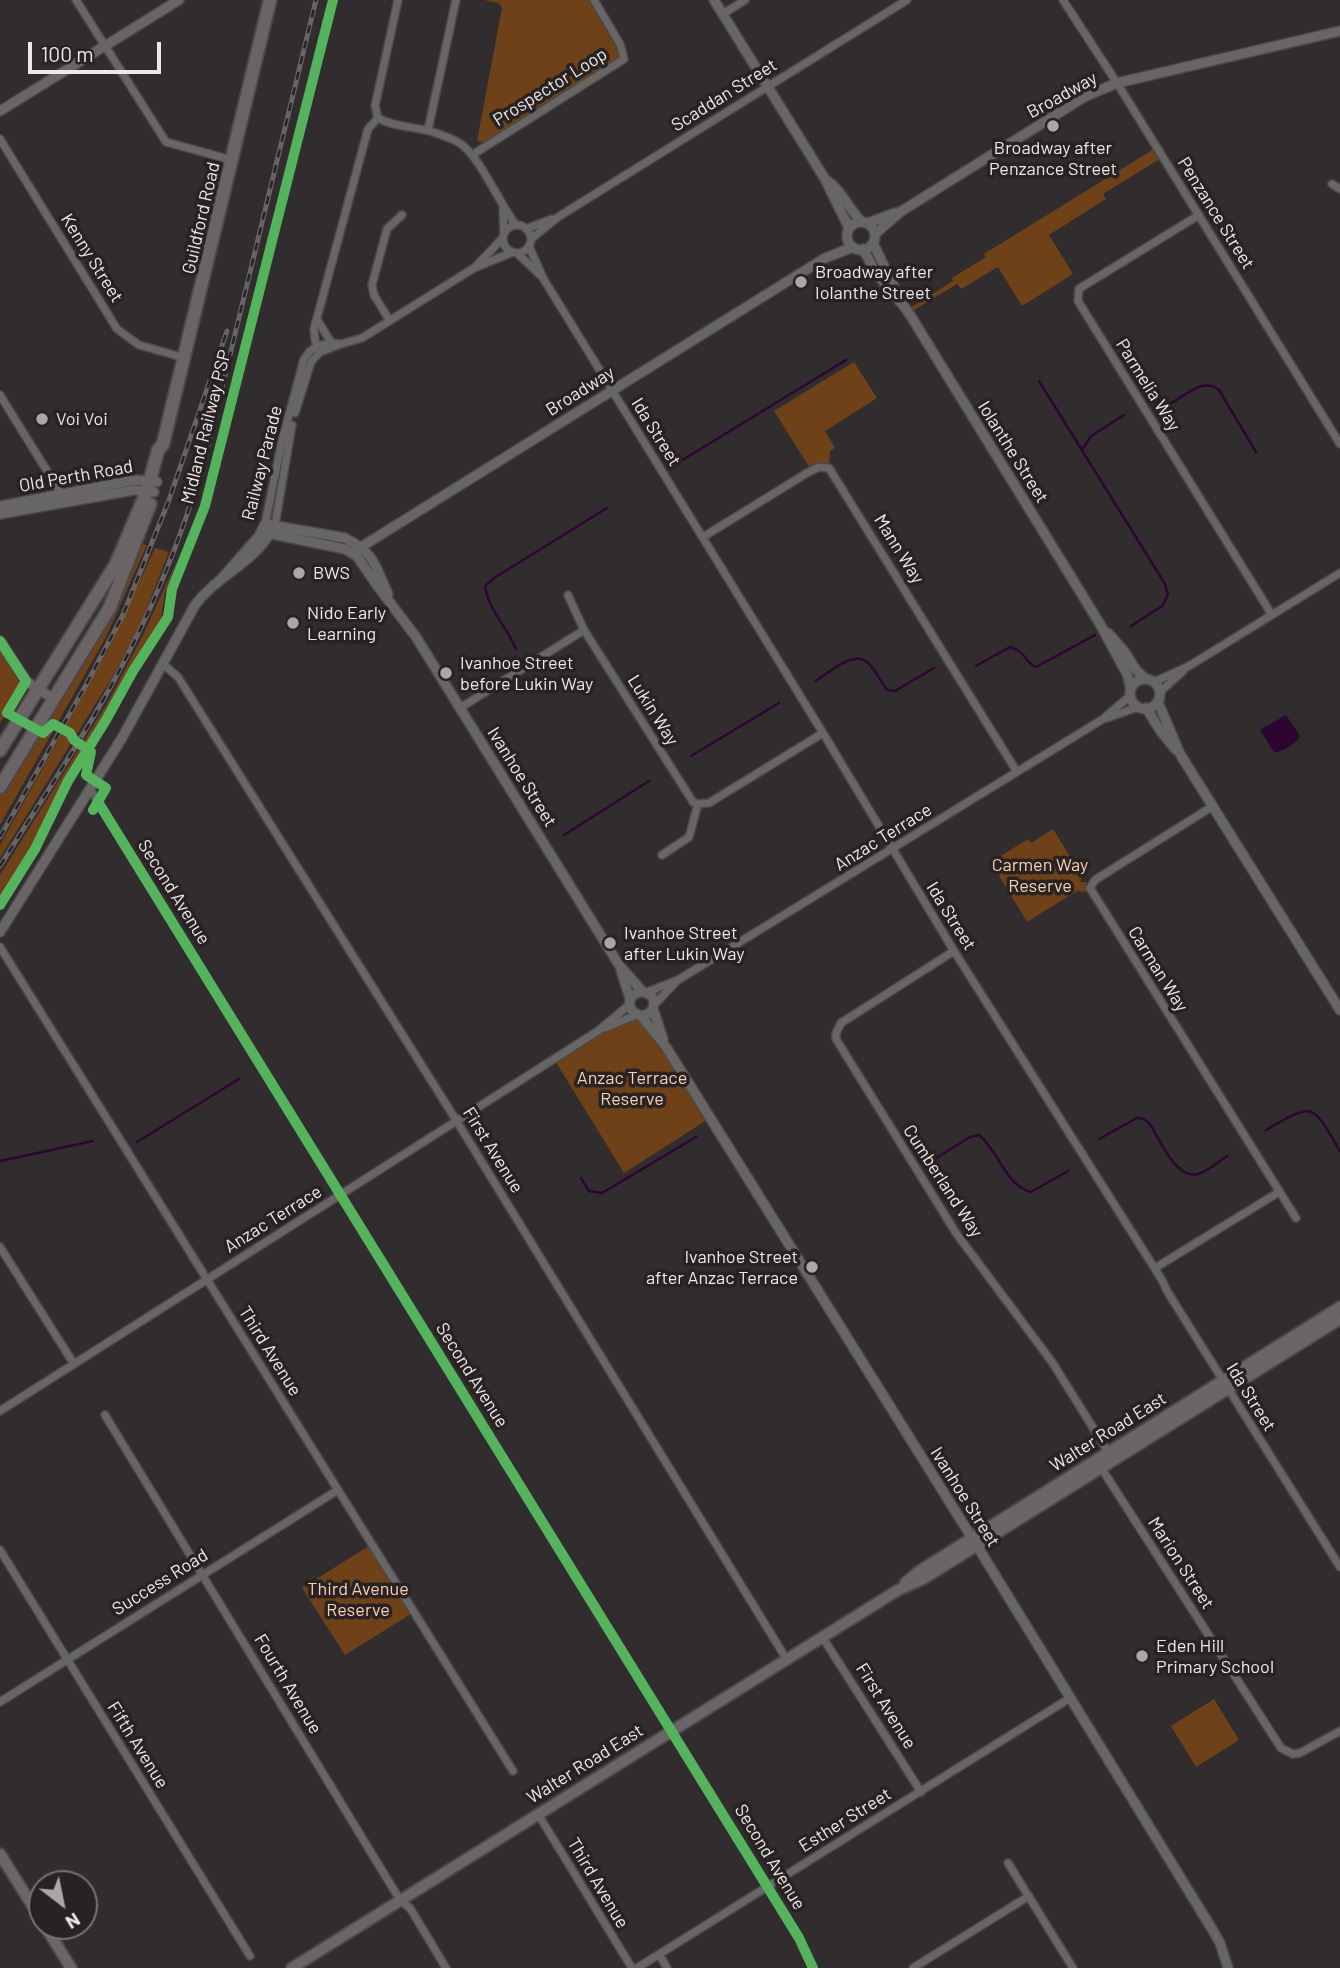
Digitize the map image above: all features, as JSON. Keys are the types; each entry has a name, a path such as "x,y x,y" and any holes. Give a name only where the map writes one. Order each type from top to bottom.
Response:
{"highway":[{"name":"Guildford Road","path":"0,787 110,607 166,450 163,444 270,0"},
{"name":"Guildford Road","path":"0,750 116,564 152,487"}],"main road":[{"name":"Walter Road East","path":"1225,1386 1340,1307"},
{"name":"Walter Road East","path":"292,1968 898,1590 923,1579 974,1541 1225,1386 1340,1319"},
{"path":"0,1854 28,1899"},
{"path":"54,1940 71,1968"}],"street":[{"path":"76,0 166,142 232,160"},
{"path":"0,111 179,0"},
{"path":"319,349 362,338 474,268 515,253 530,243 526,229 516,225 472,155 460,143 428,130 387,123 378,118 375,106 398,0"},
{"path":"428,130 456,0"},
{"name":"Prospector Loop","path":"472,155 624,59 620,44 594,0"},
{"path":"714,0 825,180 848,233"},
{"path":"723,14 745,0"},
{"name":"Scaddan Street","path":"530,243 558,217 907,0"},
{"name":"Penzance Street","path":"1063,0 1340,444"},
{"name":"Broadway","path":"356,549 825,258 858,248 874,238 900,212 1086,96 1117,83 1340,31"},
{"name":"Railway Parade","path":"0,932 122,738 195,605 204,594 255,554 268,529 306,371 319,349 314,329 368,129 378,118"},
{"name":"Kenny Street","path":"0,139 117,329 139,345 185,359"},
{"path":"825,180 840,190 852,212 864,222"},
{"path":"1332,184 1340,189"},
{"path":"503,208 505,247 515,253"},
{"name":"Broadway","path":"825,258 848,233 864,222 900,212"},
{"path":"390,321 374,295 372,285 387,229 402,215"},
{"name":"Parmelia Way","path":"1199,215 1079,289 1079,301 1272,615"},
{"name":"Scaddan Street","path":"526,229 558,217"},
{"name":"Iolanthe Street","path":"864,222 874,238 899,298 1100,624 1127,674 1131,692 1142,707"},
{"path":"474,268 509,228 516,225"},
{"name":"Iolanthe Street","path":"848,233 876,273 899,298"},
{"name":"Ida Street","path":"530,243 543,278 892,850 1340,1567"},
{"name":"Ida Street","path":"515,253 543,278"},
{"path":"318,321 332,346"},
{"path":"0,395 61,497"},
{"name":"Mann Way","path":"703,537 807,472 818,467 829,468 1017,772"},
{"name":"Old Perth Road","path":"0,506 152,487"},
{"name":"Old Perth Road","path":"0,514 61,497"},
{"path":"268,529 345,538 356,549"},
{"name":"Ivanhoe Street","path":"356,549 416,637 619,965 644,992"},
{"path":"1131,692 1135,683 1189,666 1340,573"},
{"name":"Lukin Way","path":"568,595 584,630 690,798 698,804"},
{"name":"Iolanthe Street","path":"1100,624 1125,651 1136,670 1150,680 1159,697"},
{"path":"460,708 584,630"},
{"path":"0,642 26,681 54,699"},
{"name":"First Avenue","path":"163,664 178,677 456,1120 787,1660"},
{"path":"1189,666 1159,697 1142,707 1180,754 1340,1010"},
{"name":"Anzac Terrace","path":"644,992 678,980 892,850 1103,719 1131,692"},
{"path":"1159,697 1180,754"},
{"name":"Anzac Terrace","path":"1103,719 1142,707"},
{"path":"662,855 689,837 698,804 709,803 823,733"},
{"name":"Second Avenue","path":"90,789 768,1887 799,1938 813,1968"},
{"name":"Carman Way","path":"1213,806 1095,880 1090,888 1296,1218"},
{"name":"Third Avenue","path":"0,947 513,1771"},
{"name":"Cumberland Way","path":"954,951 841,1023 836,1039 956,1233 1052,1362 1111,1457"},
{"name":"Ivanhoe Street","path":"619,965 630,1002"},
{"name":"Anzac Terrace","path":"654,1007 678,980"},
{"path":"644,992 652,996 654,1007 648,1014 638,1016 630,1002 634,994 644,992"},
{"name":"Anzac Terrace","path":"0,1410 598,1031 630,1002"},
{"name":"Ivanhoe Street","path":"654,1007 666,1047"},
{"name":"Ivanhoe Street","path":"638,1016 666,1047 974,1541 1212,1929 1228,1968"},
{"name":"Anzac Terrace","path":"598,1031 638,1016"},
{"path":"1155,1268 1279,1192"},
{"path":"0,1247 74,1363"},
{"name":"Fourth Avenue","path":"105,1415 400,1900 410,1908 446,1968"},
{"name":"Marion Street","path":"1100,1464 1277,1742 1287,1752 1300,1753 1340,1731"},
{"name":"Success Road","path":"0,1702 338,1490"},
{"name":"Fifth Avenue","path":"0,1550 250,1956"},
{"name":"First Avenue","path":"823,1638 921,1791"},
{"name":"Esther Street","path":"634,1968 1070,1698"},
{"name":"Third Avenue","path":"538,1814 634,1968"},
{"path":"1007,1863 1073,1968"},
{"path":"913,1968 1029,1896"},
{"path":"659,1954 667,1968"}],"green space":[{"path":"484,0 594,0 624,59 490,144 477,141 502,8 499,3"},
{"path":"1157,147 1163,157 1103,194 1106,199 1049,235 1073,274 1022,306 998,267 961,289 957,284 909,313 907,310 986,257 984,254"},
{"path":"854,362 877,398 825,431 835,448 830,451 829,468 811,470 774,411"},
{"path":"140,544 147,545 106,637 0,825 0,793 115,605"},
{"path":"155,548 169,552 138,630 111,679 0,858 0,845 107,652"},
{"path":"179,556 165,593 160,624 75,763 33,844 0,899 0,875 106,705 143,635"},
{"path":"0,641 26,681 0,723"},
{"name":"Carmen Way Reserve","path":"1053,829 1082,876 1080,882 1091,883 1092,892 1077,891 1027,922 991,862 1028,839 1031,843"},
{"name":"Anzac Terrace Reserve","path":"641,1016 710,1118 624,1173 554,1059 598,1031"},
{"name":"Third Avenue Reserve","path":"372,1544 414,1612 345,1655 302,1588"},
{"path":"1214,1699 1239,1740 1196,1767 1171,1726"}],"shaded area":[{"path":"1286,715 1300,736 1289,747 1274,752 1260,730"}],"waterway":[{"path":"676,464 846,360"},
{"path":"1039,381 1165,584 1168,595 1162,606 1131,626"},
{"path":"1170,404 1200,387 1219,390 1256,452"},
{"path":"1082,450 1091,436 1124,415"},
{"path":"516,649 490,602 485,586 607,508"},
{"path":"976,666 1010,647 1020,652 1036,667 1095,635"},
{"path":"816,681 840,664 861,659 873,668 887,690 895,691 934,668"},
{"path":"691,756 779,703"},
{"path":"564,835 649,781"},
{"path":"137,1142 239,1079"},
{"path":"1266,1130 1294,1114 1311,1112 1324,1124 1340,1151"},
{"path":"1099,1139 1137,1118 1150,1124 1176,1165 1190,1174 1202,1173 1227,1156"},
{"path":"933,1160 970,1137 979,1135 1008,1175 1022,1188 1031,1192 1068,1171"},
{"path":"581,1178 589,1191 602,1193 696,1137"},
{"path":"0,1161 93,1141"}],"railway":[{"path":"0,866 112,684 153,602 176,545 205,458 316,0"},
{"path":"0,837 123,615 169,500 227,331"}],"cycle path":[{"name":"Midland Railway PSP","path":"0,905 35,849 68,781 168,617 172,589 205,506 333,0"},
{"path":"0,641 26,681 7,713 43,733 53,724 70,733 74,740 91,752 86,775 106,788 93,810"},
{"path":"98,802 799,1938 813,1968"}],"place":[{"name":"Broadway after Penzance Street","path":"1053,126"},
{"name":"Broadway after Iolanthe Street","path":"801,282"},
{"name":"Voi Voi","path":"42,419"},
{"name":"BWS","path":"299,573"},
{"name":"Nido Early Learning","path":"293,623"},
{"name":"Ivanhoe Street before Lukin Way","path":"446,673"},
{"name":"Ivanhoe Street after Lukin Way","path":"610,943"},
{"name":"Ivanhoe Street after Anzac Terrace","path":"812,1267"},
{"name":"Eden Hill Primary School","path":"1142,1656"}]}
